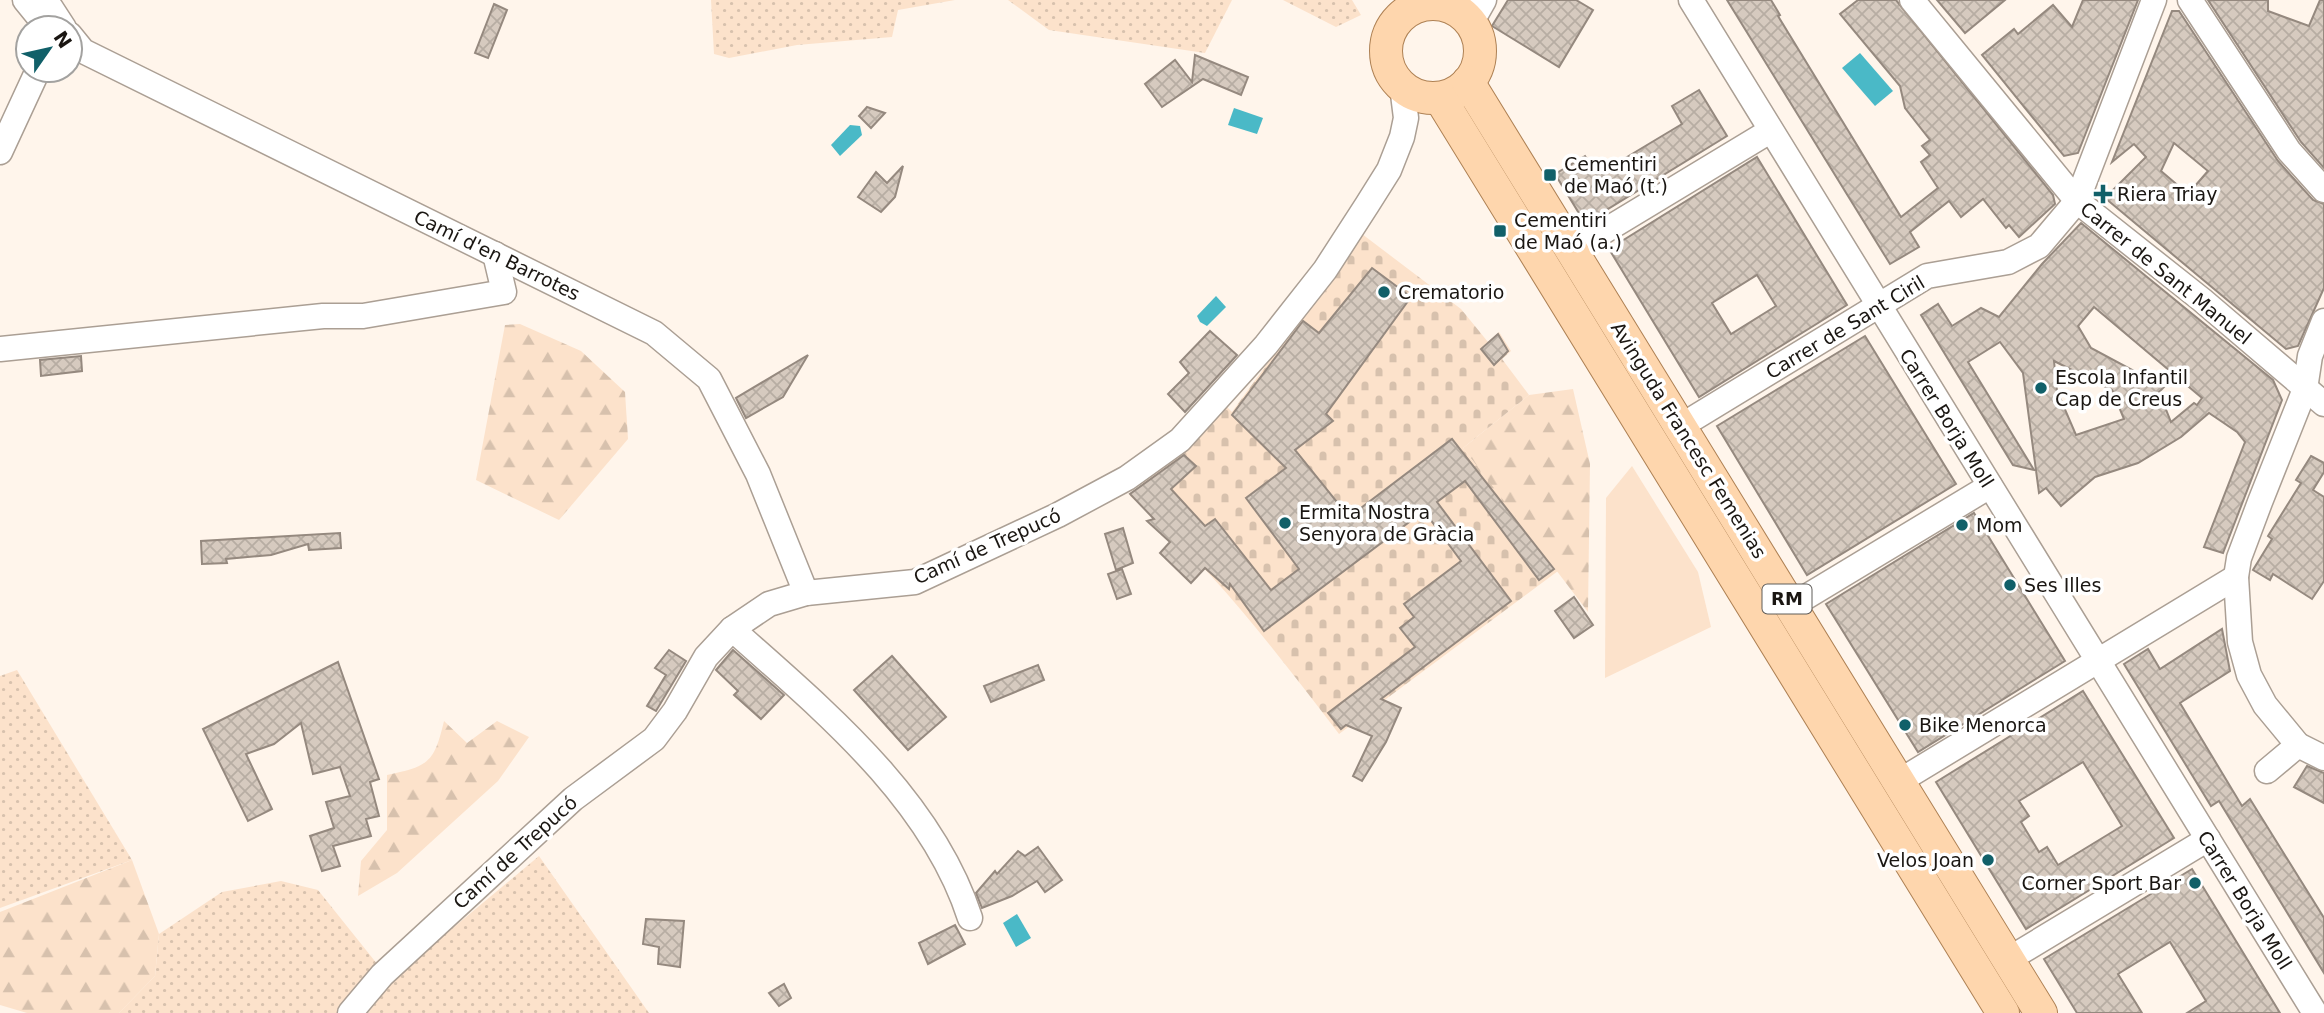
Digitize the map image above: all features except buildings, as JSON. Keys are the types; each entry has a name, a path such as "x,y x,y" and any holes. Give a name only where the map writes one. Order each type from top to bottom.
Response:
{"main road":[{"path":"1422,2 1477,11 1479,59 1468,82 1460,90 1440,98 1413,94 1402,86 1393,75 1386,48 1389,11 1408,10 1422,2"},
{"name":"Avinguda Francesc Femenias","path":"1468,82 2041,1013"},
{"name":"Avinguda Francesc Femenias","path":"1440,98 2003,1013"}],"street":[{"name":"Camí d'en Barrotes","path":"25,0 36,14"},
{"name":"Carrer Borja Moll","path":"1690,0 2315,1013"},
{"name":"Carrer de Sant Manuel","path":"1912,0 2077,201 2203,300 2315,397"},
{"name":"Carrer de Sant Ciril","path":"1681,426 1877,304 1927,276 2008,262 2039,246 2077,201 2154,0"},
{"path":"2190,0 2289,151 2324,190"},
{"name":"Camí d'en Barrotes","path":"84,51 654,333 709,379 758,474 806,593"},
{"path":"0,152 32,84"},
{"name":"Camí de Trepucó","path":"350,1013 382,975 573,799 653,739 675,711 706,657 732,629 769,604 806,593 915,582 1070,509 1127,478 1180,440 1266,345 1325,270 1389,170 1402,137 1406,118 1402,86"},
{"path":"1573,250 1770,131"},
{"path":"0,349 323,316 363,316 505,292 495,254"},
{"path":"2324,321 2310,356 2315,397 2247,536 2236,577 2240,642 2249,675 2265,705 2298,745 2324,758"},
{"path":"1791,606 1990,486"},
{"path":"1898,782 2236,577"},
{"path":"732,629 859,747 918,817 960,886 970,918"},
{"path":"2267,771 2298,745"},
{"path":"2009,959 2208,839"}],"green space":[{"path":"711,0 955,0 898,10 892,37 797,45 729,58 714,54"},
{"path":"1008,0 1232,0 1205,53 1049,30"},
{"path":"1283,0 1352,0 1361,15 1336,27"},
{"path":"1362,234 1461,309 1488,342 1499,332 1511,351 1502,359 1529,395 1463,448 1558,571 1339,734 1215,580 1130,496 1223,403 1232,412"},
{"path":"520,324 581,351 625,392 628,439 559,520 476,480 505,325"},
{"path":"1573,389 1590,464 1588,612 1463,448 1529,395"},
{"path":"1632,466 1698,572 1711,627 1605,678 1606,498"},
{"path":"17,670 132,860 0,908 0,676"},
{"path":"444,721 467,743 497,721 529,737 498,781 397,873 358,896 361,861 387,830 387,775 412,769 428,760 437,746"},
{"path":"539,856 649,1013 368,1013 399,973"},
{"path":"132,860 159,934 155,976 119,1013 27,1013 0,1005 0,912"},
{"path":"281,881 318,890 378,965 338,1013 119,1013 155,976 159,934 222,892"}],"water":[{"path":"1860,53 1893,91 1875,106 1842,68"},
{"path":"1234,108 1263,118 1257,134 1228,125"},
{"path":"850,125 860,126 862,135 840,156 831,145"},
{"path":"1216,296 1226,307 1207,326 1200,322 1197,316"},
{"path":"1017,914 1031,938 1016,947 1003,923"}],"place":[{"name":"Cementiri de Maó (t.)","path":"1550,175"},
{"name":"Riera Triay","path":"2103,194"},
{"name":"Cementiri de Maó (a.)","path":"1500,231"},
{"name":"Crematorio","path":"1384,292"},
{"name":"Escola Infantil Cap de Creus","path":"2041,388"},
{"name":"Ermita Nostra Senyora de Gràcia","path":"1285,523"},
{"name":"Mom","path":"1962,525"},
{"name":"Ses Illes","path":"2010,585"},
{"name":"Bike Menorca","path":"1905,725"},
{"name":"Velos Joan","path":"1988,860"},
{"name":"Corner Sport Bar","path":"2195,883"}]}
